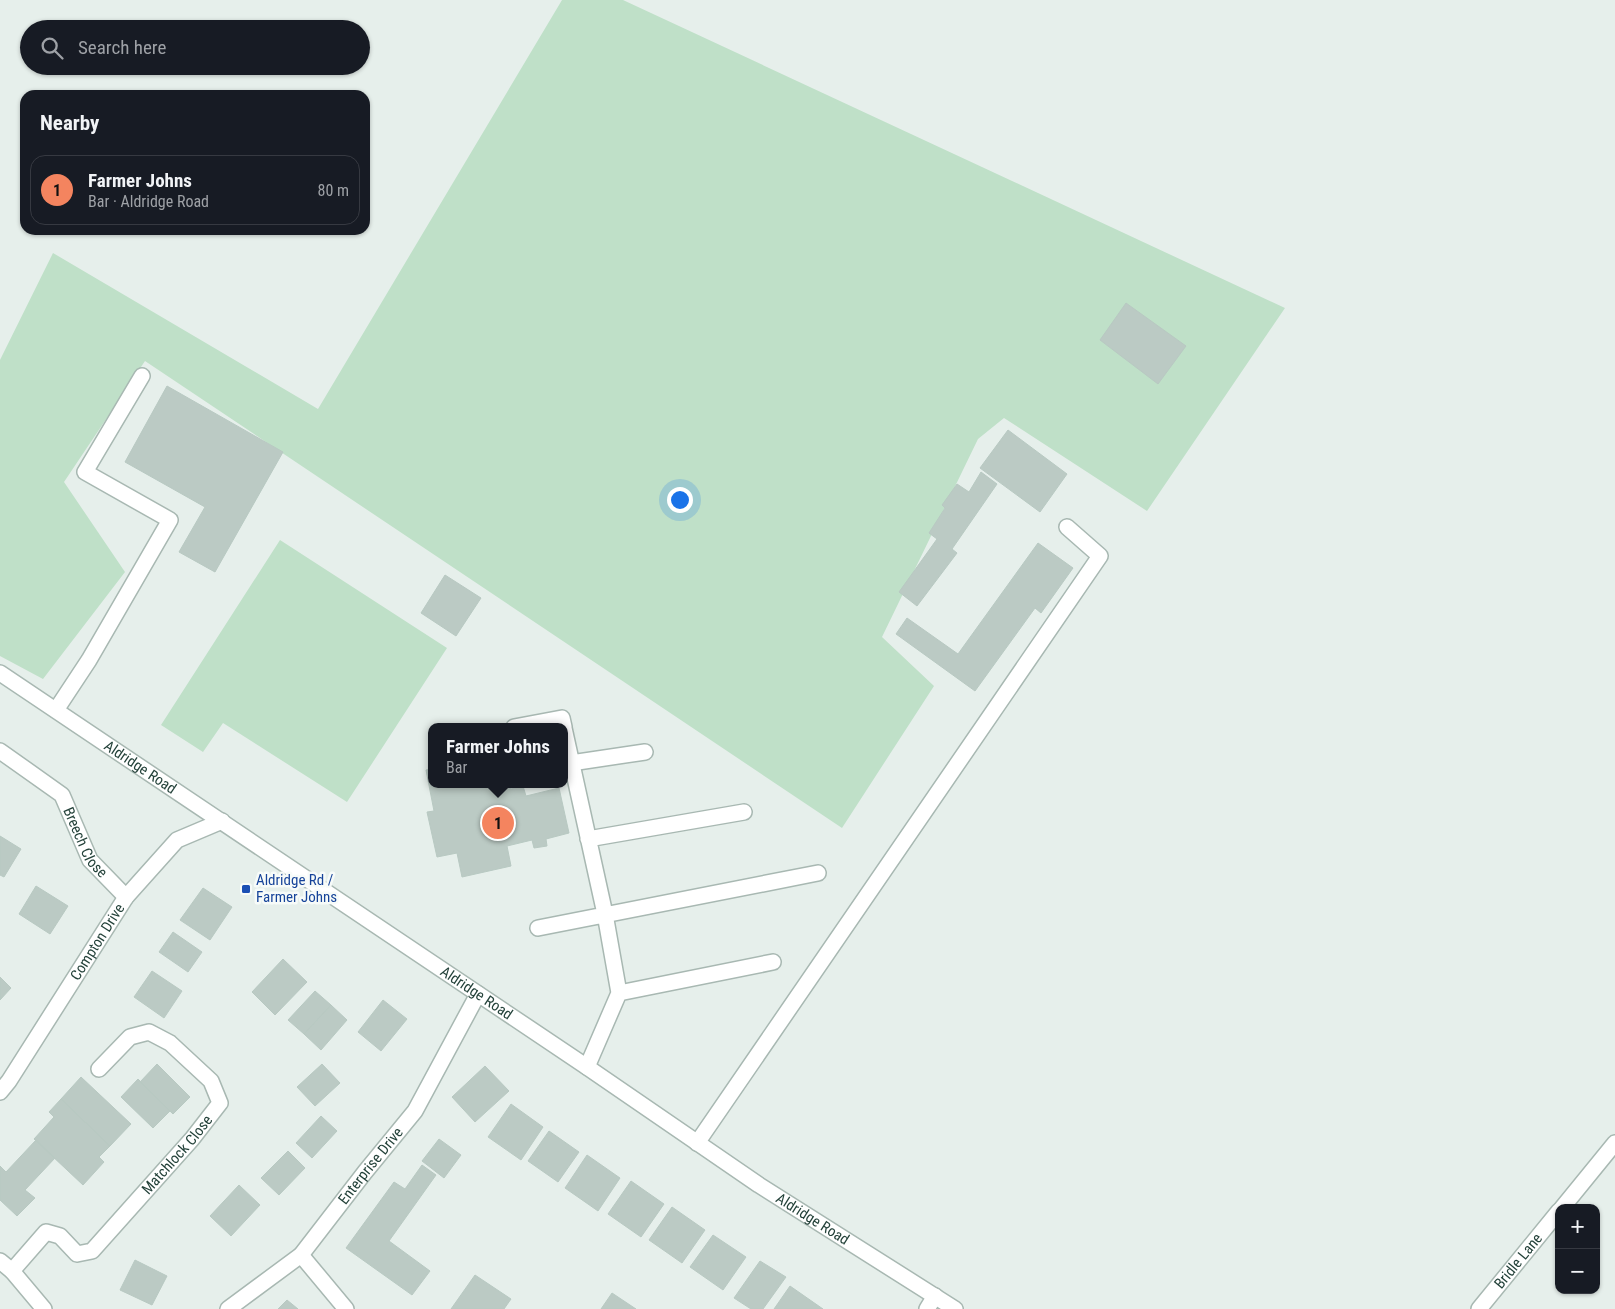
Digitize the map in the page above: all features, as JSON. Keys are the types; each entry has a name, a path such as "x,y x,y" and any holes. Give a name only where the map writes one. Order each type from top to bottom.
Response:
{"street":[{"path":"56,710 89,660 170,520 85,472 142,376"},
{"path":"697,1143 1100,556 1067,527"},
{"name":"Aldridge Road","path":"0,673 587,1067 759,1185 955,1309"},
{"path":"535,723 562,718 563,723"},
{"path":"568,748 605,914 618,993 587,1067"},
{"name":"Breech Close","path":"0,751 62,795 90,860 126,897"},
{"path":"571,763 645,752"},
{"path":"588,839 744,812"},
{"name":"Compton Drive","path":"0,1092 9,1081 126,897 177,840 222,821"},
{"path":"538,928 818,873"},
{"path":"618,993 773,962"},
{"name":"Enterprise Drive","path":"228,1309 301,1255 415,1111 478,994"},
{"name":"Matchlock Close","path":"12,1271 46,1232 60,1236 77,1254 92,1251 192,1139 220,1104 211,1081 170,1043 149,1032 130,1037 99,1069"},
{"path":"1565,1204 1615,1143"},
{"name":"Bridle Lane","path":"1479,1309 1555,1216"},
{"path":"301,1255 346,1309"},
{"path":"0,1261 12,1271 44,1309"},
{"path":"927,1309 935,1296"}],"green space":[{"path":"562,0 623,0 1285,308 1147,511 1004,418 978,439 882,637 934,686 842,828 145,361 64,482 125,572 43,679 0,656 0,360 53,253 318,409"},
{"path":"280,540 447,648 347,802 223,723 203,752 161,725"}],"building":[{"path":"1126,303 1186,346 1158,384 1100,340"},
{"path":"167,386 283,452 215,572 179,552 205,507 125,462"},
{"path":"1008,430 1067,474 1040,512 980,468"},
{"path":"981,472 997,484 952,549 957,553 917,606 899,592 937,539 929,533 945,508 942,505 957,484 969,492"},
{"path":"1038,543 1073,568 1041,613 1035,608 975,691 896,634 907,618 958,654"},
{"path":"445,575 481,598 456,636 421,613"},
{"path":"430,788 524,788 526,796 559,788 569,833 546,839 547,846 534,848 532,840 507,846 511,866 462,877 457,853 437,857 427,812 434,811"},
{"path":"0,836 21,849 4,877 0,875"},
{"path":"36,886 68,906 50,934 19,914"},
{"path":"203,888 232,907 210,940 180,920"},
{"path":"173,932 202,952 188,972 159,952"},
{"path":"283,959 307,982 275,1015 252,992"},
{"path":"152,971 182,991 164,1018 134,997"},
{"path":"0,977 11,988 0,1000"},
{"path":"315,991 331,1005 304,1034 288,1020"},
{"path":"383,1000 407,1019 381,1051 358,1032"},
{"path":"331,1005 347,1020 321,1050 304,1034"},
{"path":"157,1064 190,1097 173,1114 140,1082"},
{"path":"322,1064 340,1083 315,1106 297,1087"},
{"path":"485,1066 509,1091 475,1122 452,1097"},
{"path":"81,1077 131,1124 110,1146 61,1099"},
{"path":"138,1079 170,1111 153,1128 121,1097"},
{"path":"61,1099 110,1146 99,1157 104,1162 83,1185 34,1139 54,1117 49,1112"},
{"path":"511,1104 543,1127 521,1160 488,1137"},
{"path":"321,1116 337,1131 312,1158 296,1143"},
{"path":"549,1131 579,1152 558,1182 528,1161"},
{"path":"439,1139 461,1155 444,1178 422,1161"},
{"path":"36,1140 55,1158 25,1190 35,1198 17,1216 0,1200 0,1166 6,1172"},
{"path":"288,1151 305,1168 279,1195 261,1178"},
{"path":"587,1155 620,1178 598,1211 565,1188"},
{"path":"422,1165 436,1175 389,1241 430,1271 412,1295 346,1248 394,1182 405,1189"},
{"path":"631,1181 664,1204 641,1237 608,1214"},
{"path":"239,1185 260,1205 231,1236 210,1216"},
{"path":"672,1207 705,1230 682,1263 649,1240"},
{"path":"713,1235 746,1257 723,1290 690,1267"},
{"path":"135,1260 167,1276 152,1305 120,1290"},
{"path":"760,1261 786,1277 763,1309 751,1309 734,1298"},
{"path":"475,1275 511,1299 504,1309 451,1309"},
{"path":"790,1286 823,1309 774,1309"},
{"path":"612,1293 636,1309 601,1309"},
{"path":"287,1300 298,1309 278,1309"}],"place":[{"name":"Farmer Johns","path":"498,823"},
{"name":"Aldridge Rd / Farmer Johns","path":"246,889"}]}
